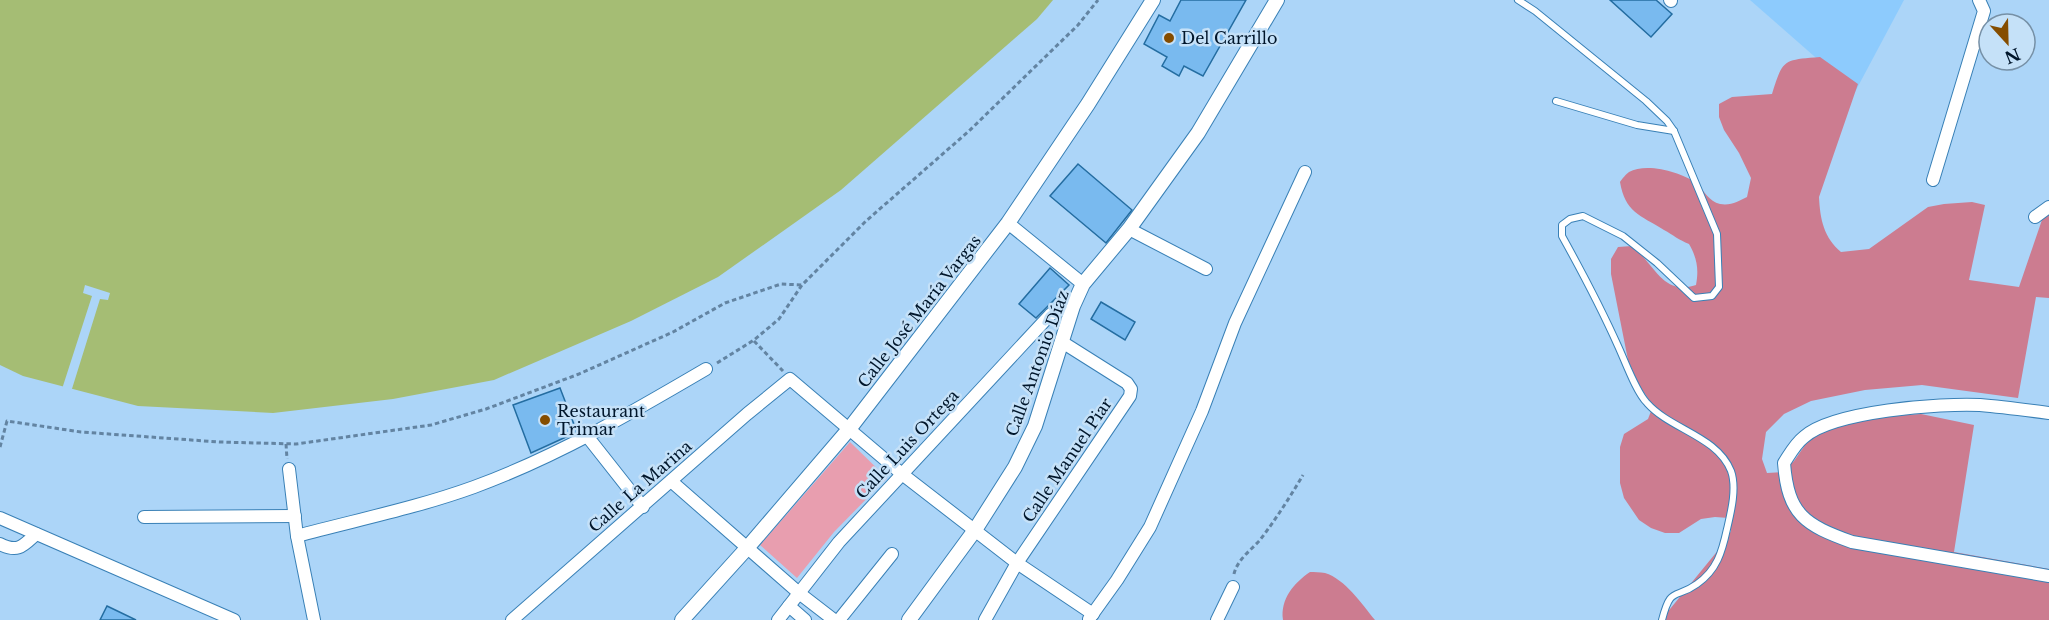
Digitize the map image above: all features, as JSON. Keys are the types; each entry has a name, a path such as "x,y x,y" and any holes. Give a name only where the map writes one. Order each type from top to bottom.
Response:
{"street":[{"name":"Calle José María Vargas","path":"682,620 850,428 1008,223 1088,104 1153,0"},
{"name":"Calle Antonio Díaz","path":"909,620 975,530 1015,467 1035,426 1073,306 1083,284 1128,229 1198,134 1277,0"},
{"path":"1933,180 1983,11 1979,0"},
{"path":"790,379 902,474 1091,617 1150,526 1202,411 1235,323 1305,172"},
{"path":"2035,217 2049,207"},
{"path":"1008,223 1083,284"},
{"path":"1128,229 1206,269"},
{"name":"Calle Luis Ortega","path":"778,620 839,542 1050,315 1055,311 1073,306"},
{"name":"Calle Manuel Piar","path":"985,620 1017,563 1131,396 1131,389 1127,383 1062,342"},
{"path":"297,536 473,487 532,463 587,436 706,369"},
{"name":"Calle La Marina","path":"512,620 790,379"},
{"path":"2049,413 1980,405 1951,405 1840,420 1804,436 1784,463 1787,492 1800,515 1832,535 1852,542 2049,576"},
{"path":"587,436 643,507"},
{"path":"289,469 297,536 314,620"},
{"path":"671,482 799,593 834,620"},
{"path":"144,517 295,516"},
{"path":"0,518 234,620"},
{"path":"0,544 17,549 36,534"},
{"path":"839,620 892,554"},
{"path":"1217,620 1233,587"},
{"path":"789,606 805,620"}],"lane":[{"path":"1518,0 1646,100 1667,121 1674,131 1718,234 1719,288 1712,296 1694,298 1658,263 1623,236 1583,216 1570,219 1562,225 1562,236 1599,305 1644,400 1673,423 1719,451 1731,472 1733,498 1720,559 1709,574 1696,585 1672,596 1666,603 1662,620"},
{"path":"1556,101 1637,125 1674,131"}],"path":[{"path":"706,369 754,340 779,319 802,285 866,221 969,131 1078,25 1098,0"},
{"path":"0,447 7,421 81,432 219,442 296,444 431,424 486,409 579,374 673,332 725,303 781,284 802,285"},
{"path":"754,340 790,379"},
{"path":"1233,587 1234,570 1275,519 1303,475"}],"shaded area":[{"path":"0,0 1053,0 1037,19 841,190 718,277 631,321 494,380 393,399 273,413 138,406 23,376 0,365"},
{"path":"1750,0 1904,0 1855,92"},
{"path":"1820,57 1858,84 1819,197 1824,228 1835,247 1841,252 1869,249 1928,207 1972,202 1985,205 1969,280 2019,287 2044,214 2049,215 2049,298 2036,297 2018,398 1922,385 1865,390 1811,401 1784,414 1766,432 1762,459 1767,473 1782,472 1794,461 1810,438 1822,431 1876,417 1921,414 1974,425 1954,552 2049,569 2049,620 1661,620 1724,543 1731,531 1729,518 1715,517 1701,519 1679,533 1665,533 1639,520 1624,498 1620,483 1620,447 1624,434 1648,419 1653,406 1639,385 1628,360 1611,274 1611,259 1618,247 1632,246 1667,282 1684,287 1696,285 1697,264 1689,244 1635,212 1622,192 1620,182 1629,172 1636,169 1654,168 1690,179 1716,203 1731,204 1747,197 1751,178 1724,130 1719,117 1719,104 1732,97 1772,94 1779,74 1786,63 1798,59"},
{"path":"850,442 887,478 834,532 797,578 760,545"},
{"path":"1310,572 1325,573 1339,581 1353,593 1375,620 1283,620 1284,605 1289,592"}],"pier":[{"path":"85,285 110,293 108,300 100,299 71,392 62,389 92,296 83,293"}],"building":[{"path":"1181,0 1246,0 1203,76 1184,66 1179,76 1162,66 1167,57 1144,44 1159,15 1170,21"},
{"path":"1610,0 1656,0 1672,14 1651,37"},
{"path":"1078,164 1132,210 1106,243 1050,196"},
{"path":"1050,268 1069,285 1036,318 1019,304"},
{"path":"1101,302 1135,322 1125,340 1091,319"},
{"name":"Restaurant Trimar","path":"560,388 577,432 531,453 513,405"},
{"path":"107,606 136,620 100,620"}],"place":[{"name":"Del Carrillo","path":"1169,38"},
{"name":"Restaurant Trimar","path":"545,420"}]}
